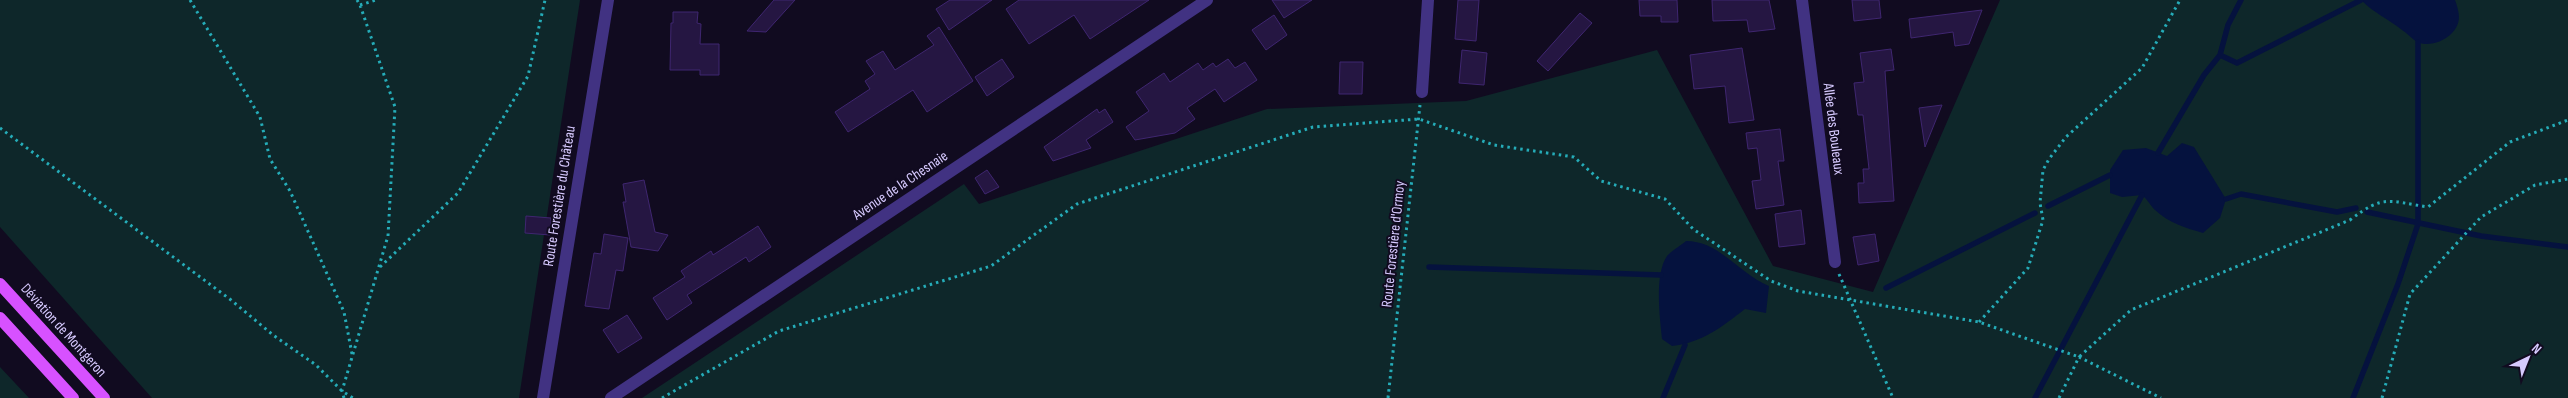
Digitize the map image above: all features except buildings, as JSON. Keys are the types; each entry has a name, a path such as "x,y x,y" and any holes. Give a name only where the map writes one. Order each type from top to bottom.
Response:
{"main road":[{"name":"Déviation de Montgeron","path":"0,284 104,398"},
{"path":"0,318 73,398"}],"street":[{"name":"Route Forestière du Château","path":"543,398 608,0"},
{"name":"Avenue de la Chesnaie","path":"611,398 1207,0"},
{"path":"1422,92 1428,0"},
{"name":"Allée des Bouleaux","path":"1802,0 1835,262"}],"path":[{"path":"190,0 260,117 270,159 290,191 344,312 353,355"},
{"path":"344,398 342,391 388,236 395,107 360,5 356,0"},
{"path":"360,5 362,0"},
{"path":"360,5 376,0"},
{"path":"379,268 458,193 528,76 545,0"},
{"path":"1979,322 2028,268 2043,220 2040,203 2043,170 2049,159 2066,137 2142,68 2180,0"},
{"name":"Route Forestière d'Ormoy","path":"1388,398 1422,92"},
{"path":"662,398 779,331 991,266 1077,204 1313,127 1419,119 1494,145 1574,157 1601,181 1665,198 1693,228 1770,281 1798,291 1850,302 1929,312 1979,322 2079,357 2161,398"},
{"path":"2058,398 2079,357 2131,310 2350,220 2371,204 2384,200 2428,207 2510,142 2568,120"},
{"path":"0,128 231,300 273,335 316,365 342,391 353,398"},
{"path":"2382,398 2410,294 2481,217 2535,185 2568,179"},
{"path":"1835,262 1850,302 1893,398"}],"green space":[{"path":"0,0 580,0 519,398 152,398 0,227"},
{"path":"2000,0 2568,0 2568,398 642,398 964,184 979,204 1267,109 1466,101 1657,50 1773,266 1873,292"},
{"path":"0,367 29,398 0,398"}],"shaded area":[{"path":"2361,0 2455,0 2459,19 2457,27 2450,35 2435,43 2426,44 2415,41"},
{"path":"2182,143 2194,147 2226,199 2220,218 2203,233 2172,222 2155,210 2142,195 2122,197 2110,193 2110,170 2123,150 2146,148 2167,156"},
{"path":"1686,241 1698,242 1709,246 1758,281 1769,286 1766,313 1745,309 1712,333 1683,344 1672,346 1662,339 1659,297 1660,274 1667,256"}],"waterway":[{"path":"2158,153 2204,75 2220,55 2228,25 2241,0"},
{"path":"2220,55 2237,63 2361,0"},
{"path":"2353,398 2398,284 2418,224 2418,42"},
{"path":"2048,206 2110,175"},
{"path":"2226,199 2241,194 2337,212 2356,208"},
{"path":"2035,398 2142,195"},
{"path":"2367,212 2481,236 2568,247"},
{"path":"1886,288 2035,213"},
{"path":"1429,267 1661,275"},
{"path":"1663,398 1685,345"}]}
